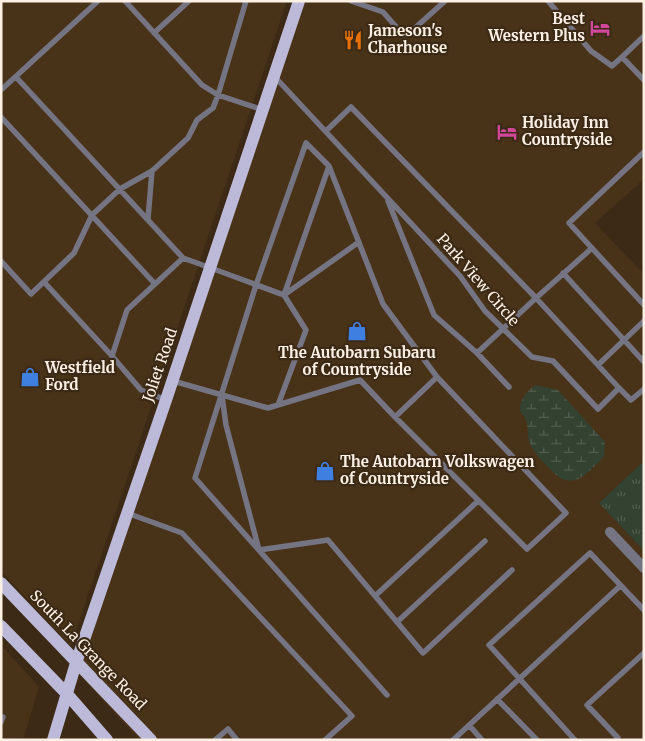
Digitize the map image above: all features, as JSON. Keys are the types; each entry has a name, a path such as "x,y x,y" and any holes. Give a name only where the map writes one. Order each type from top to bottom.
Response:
{"main road":[{"name":"Joliet Road","path":"52,740 76,663 299,1"},
{"name":"South La Grange Road","path":"1,583 151,740"},
{"path":"1,626 67,694 107,740"}],"street":[{"path":"610,532 644,568"}],"lane":[{"path":"1,90 98,1"},
{"path":"125,1 202,85 218,95 263,110"},
{"path":"154,33 189,1"},
{"path":"1,261 31,294 74,254 92,215 120,189 152,171 188,138 197,120 212,108 218,95 246,1"},
{"path":"351,1 382,12 405,37 445,1"},
{"path":"548,1 591,51 612,66 644,36"},
{"path":"622,57 644,80"},
{"name":"Park View Circle","path":"274,76 460,276 485,311 532,357 553,361 598,409 619,388"},
{"path":"16,77 183,258 284,295 306,330 278,404"},
{"path":"326,131 351,107 536,298 631,400 644,389"},
{"path":"1,118 155,284"},
{"path":"172,380 222,394 268,408 360,380 527,549 566,513 437,377 384,304 329,166 306,143 256,285 222,394 195,478 387,695"},
{"path":"644,152 569,223 644,305"},
{"path":"284,295 329,166"},
{"path":"148,220 152,171"},
{"path":"386,196 434,315 477,353 509,388"},
{"path":"284,295 359,242"},
{"path":"477,353 592,248"},
{"path":"112,356 127,310 183,258"},
{"path":"563,273 644,362"},
{"path":"44,282 141,390 166,400"},
{"path":"598,365 644,321"},
{"path":"395,417 437,377"},
{"path":"222,394 226,425 259,550"},
{"path":"375,596 478,501"},
{"path":"127,514 182,533 352,716 325,740"},
{"path":"259,550 328,540 423,653 512,570"},
{"path":"397,622 485,541"},
{"path":"575,740 489,645 590,554 644,610"},
{"path":"453,740 620,586"},
{"path":"616,740 618,738 588,705 644,653"},
{"path":"498,699 537,740"},
{"path":"1,717 3,717 1,722"},
{"path":"469,725 482,740"},
{"path":"215,740 228,729 237,740"}],"shaded area":[{"path":"1,1 287,1 71,646 1,571"},
{"path":"302,1 644,1 644,179 595,223 644,274 644,461 599,503 644,551 644,740 139,740 78,673"},
{"path":"1,645 39,687 23,740 1,740"}],"green space":[{"path":"536,385 558,390 605,442 604,457 584,476 578,479 564,480 556,475 529,443 527,423 520,411 520,407 524,396"},
{"path":"644,461 644,551 599,503"}],"place":[{"name":"Best Western Plus","path":"600,28"},
{"name":"Jameson's Charhouse","path":"353,40"},
{"name":"Holiday Inn Countryside","path":"507,132"},
{"name":"The Autobarn Subaru of Countryside","path":"357,331"},
{"name":"Westfield Ford","path":"30,377"},
{"name":"The Autobarn Volkswagen of Countryside","path":"325,471"}]}
